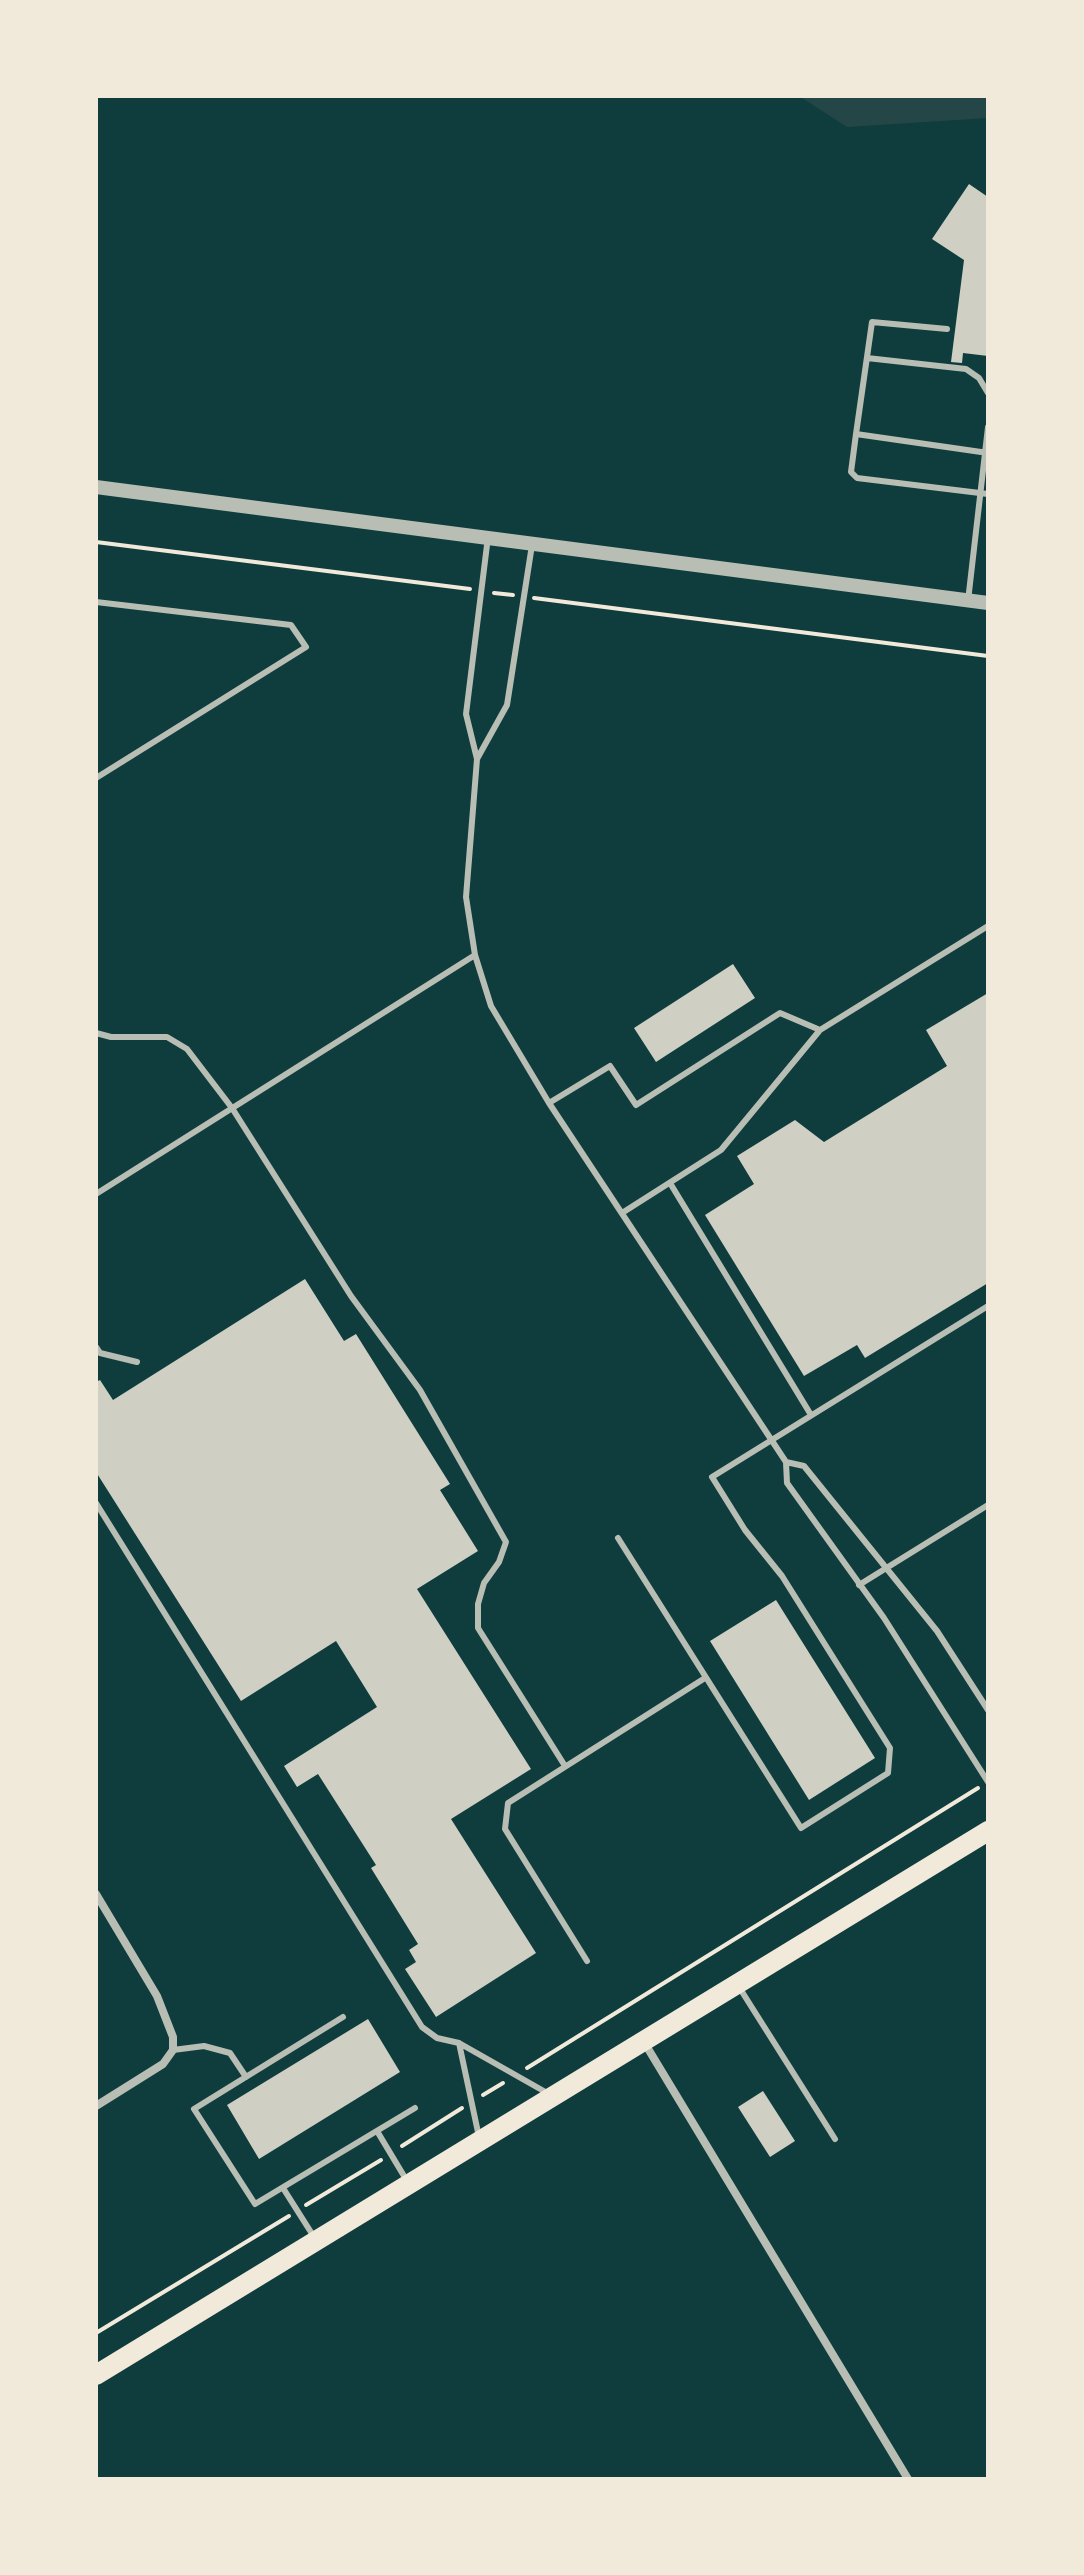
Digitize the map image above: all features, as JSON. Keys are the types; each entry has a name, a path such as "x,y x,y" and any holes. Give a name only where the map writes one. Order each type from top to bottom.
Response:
{"highway":[{"path":"96,2375 988,1831"}],"street":[{"path":"96,487 988,603"},
{"path":"96,1894 157,1996 173,2037 173,2050 163,2064 96,2106"},
{"path":"643,2041 908,2479"}],"lane":[{"path":"947,329 872,322 851,472 857,478 984,493"},
{"path":"867,358 966,369 979,378 988,393"},
{"path":"968,601 984,493 988,427"},
{"path":"856,434 986,453"},
{"path":"488,537 466,714 477,759 466,897 475,955 491,1006 549,1103 786,1462 787,1483 884,1618 988,1782"},
{"path":"477,759 507,705 533,543"},
{"path":"96,602 291,625 306,647 96,778"},
{"path":"622,1213 721,1150 820,1030 988,926"},
{"path":"96,1194 475,955"},
{"path":"549,1103 610,1066 636,1105 780,1013 820,1030"},
{"path":"96,1033 111,1037 167,1037 187,1049 232,1108 351,1296 420,1390 500,1525 506,1542 499,1562 484,1583 478,1604 478,1628 565,1766"},
{"path":"670,1183 811,1415"},
{"path":"618,1538 801,1828 888,1773 890,1748 782,1576 745,1530 712,1477 988,1306"},
{"path":"96,1347 100,1353 137,1362"},
{"path":"786,1462 804,1466 937,1631 988,1710"},
{"path":"96,1503 422,2027 437,2038 459,2043 552,2096"},
{"path":"859,1585 988,1505"},
{"path":"587,1961 505,1829 508,1803 705,1678"},
{"path":"737,1984 835,2139"},
{"path":"343,2017 194,2109 255,2204 415,2108"},
{"path":"459,2043 480,2141"},
{"path":"173,2050 204,2046 230,2053 246,2077"},
{"path":"377,2131 408,2184"},
{"path":"283,2188 316,2240"}],"path":[{"path":"96,542 988,656"},
{"path":"543,2058 967,1796"},
{"path":"480,2097 505,2082"},
{"path":"96,2333 456,2112"}],"shaded area":[{"path":"799,96 988,96 988,118 847,127"}],"building":[{"path":"969,184 988,197 988,356 963,353 962,363 951,362 964,260 932,239"},
{"path":"733,964 755,998 656,1062 634,1028"},
{"path":"988,993 988,1283 865,1358 857,1345 804,1376 705,1215 754,1184 737,1156 795,1120 824,1142 947,1066 926,1030"},
{"path":"305,1279 344,1341 356,1334 450,1484 440,1490 478,1551 417,1589 531,1769 451,1819 536,1953 436,2017 405,1969 416,1962 409,1950 418,1944 371,1868 376,1865 318,1774 297,1787 284,1766 377,1707 336,1641 241,1701 96,1472 96,1382 100,1380 113,1400"},
{"path":"776,1600 875,1758 809,1800 710,1641"},
{"path":"368,2019 400,2072 259,2159 227,2105"},
{"path":"763,2091 795,2141 770,2157 738,2107"}]}
